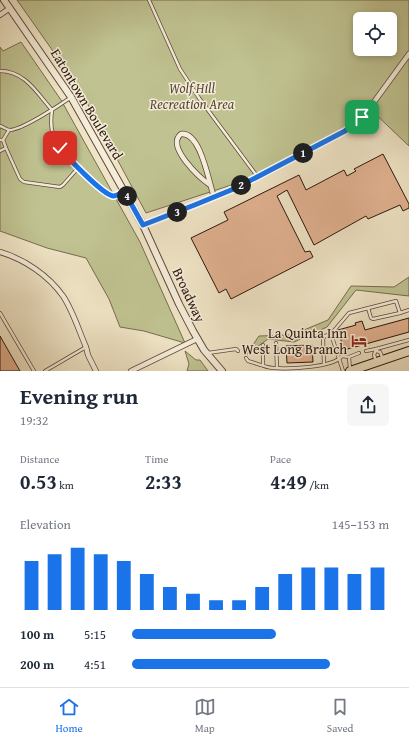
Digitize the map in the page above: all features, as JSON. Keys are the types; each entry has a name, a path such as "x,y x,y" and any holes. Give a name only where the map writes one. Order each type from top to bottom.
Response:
{"highway":[{"path":"350,371 409,351"}],"street":[{"name":"Eatontown Boulevard","path":"4,0 71,97 143,225"},
{"path":"0,15 10,8"},
{"path":"143,225 214,197 258,177 345,131 358,122 409,54"},
{"path":"210,185 196,174 181,153 177,140 181,134 189,135 194,141 207,170 214,197"},
{"name":"Broadway","path":"143,225 178,304 197,339 222,371"},
{"path":"0,252 28,264 42,274 56,288 66,302 96,371"},
{"path":"131,371 197,339"}],"lane":[{"path":"149,0 180,69 199,98 258,177"},
{"path":"0,71 13,73 24,78 52,110 51,125 55,139 62,151 78,168 109,194 116,196 124,191"},
{"path":"71,97 47,114 9,130 2,140 20,179 24,182 60,187 78,168"},
{"path":"0,126 9,130"},
{"path":"0,151 6,148"},
{"path":"324,364 323,339 325,336 331,334 349,313 396,300 400,312"},
{"path":"368,308 371,318 373,319 409,310"},
{"path":"0,313 34,371"},
{"path":"331,334 343,371"},
{"path":"366,351 376,350 409,340"},
{"path":"276,343 277,368"},
{"path":"263,345 263,365"},
{"path":"45,371 86,347"},
{"path":"207,353 236,349 238,351"},
{"path":"376,350 380,352 380,360"},
{"path":"376,350 374,355 380,360"},
{"path":"246,358 248,361 273,368 312,367 339,360 342,356 349,357 360,353"},
{"path":"349,357 350,371"}],"green space":[{"name":"Wolf Hill Recreation Area","path":"17,0 409,0 409,146 369,108 351,127 259,176 146,213 79,88"},
{"path":"21,42 61,100 140,242 185,343 144,331 120,327 109,299 86,258 47,248 0,231 0,47 3,51"},
{"path":"409,277 409,296 356,290 327,327 294,342 268,339 246,355 259,336 292,335 328,320 351,286 394,287"},
{"path":"185,351 196,360 200,360 208,371 187,371 189,364"}],"building":[{"path":"383,154 409,204 409,208 403,211 400,205 368,219 366,216 314,245 287,190 277,196 305,252 310,251 313,257 231,299 226,289 219,293 191,238 228,220 224,212 299,175 306,190 344,170 347,176 356,171 354,169"},
{"name":"La Quinta Inn West Long Branch","path":"409,318 409,332 344,350 338,330 356,325 355,323 362,321 365,330"},
{"path":"0,336 20,371 0,371"},
{"path":"312,345 313,362 287,363 286,346"}],"place":[{"name":"La Quinta Inn West Long Branch","path":"359,341"}],"route":[{"path":"60,148 96,185 109,194 116,196 124,191 143,225 236,188 345,131 352,127 362,117"}]}
